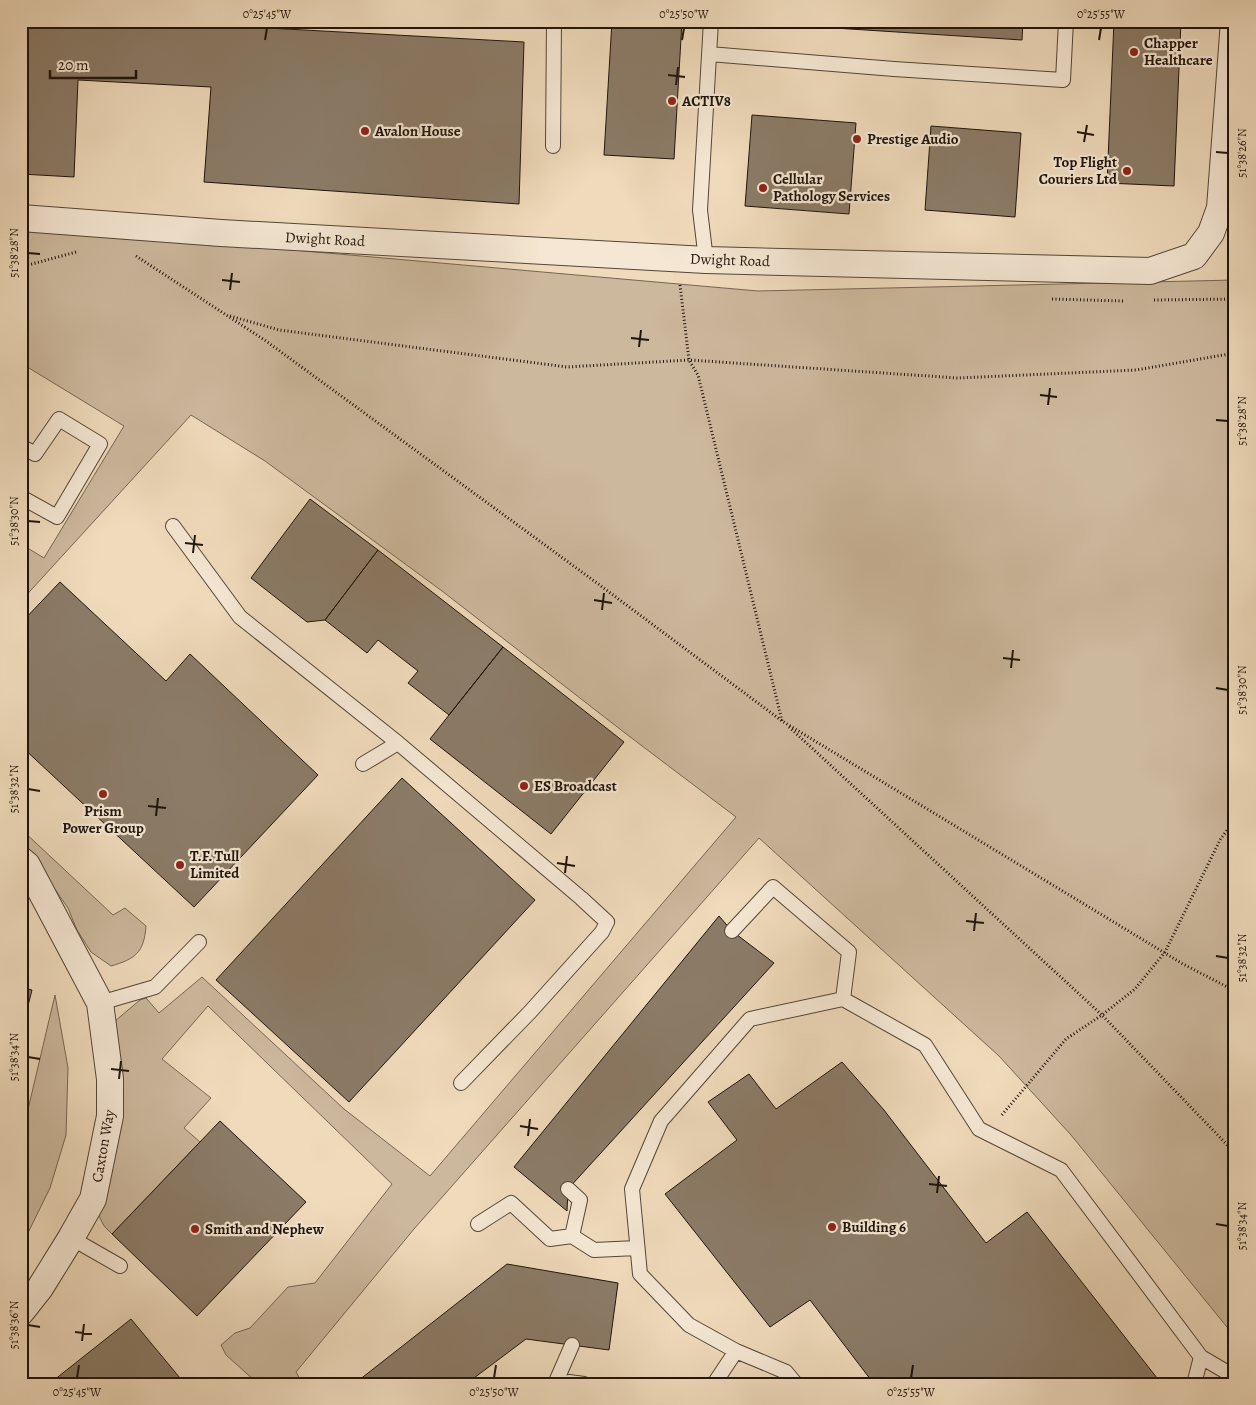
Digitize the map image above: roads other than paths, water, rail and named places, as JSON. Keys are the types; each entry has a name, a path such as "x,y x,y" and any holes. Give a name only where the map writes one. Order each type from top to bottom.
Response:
{"street":[{"name":"Dwight Road","path":"21,218 221,233 706,260 1150,271 1194,256 1211,233 1220,208 1234,21"},
{"name":"Caxton Way","path":"21,860 27,865 100,1004 110,1079 110,1116 92,1199 71,1238 40,1288 21,1312"}],"lane":[{"path":"553,146 554,21"},
{"path":"706,260 700,210 711,21"},
{"path":"709,54 1063,80 1066,21"},
{"path":"21,446 35,454 59,419 100,444 56,517 21,497"},
{"path":"173,526 240,617 398,743 607,922 602,932 461,1083"},
{"path":"363,764 398,743"},
{"path":"732,931 773,887 848,952 843,999"},
{"path":"100,1004 155,987 199,942"},
{"path":"796,1384 786,1372 736,1351 689,1325 640,1274 632,1189 661,1121 750,1019 843,999 925,1045 979,1128 1061,1170 1200,1357 1235,1377"},
{"path":"568,1189 580,1200 572,1236"},
{"path":"478,1224 511,1203 550,1238 572,1236 594,1250 637,1248"},
{"path":"71,1238 120,1266"},
{"path":"555,1384 572,1345"},
{"path":"714,1384 736,1351"},
{"path":"1194,1384 1200,1357"},
{"path":"561,1384 569,1382 584,1384"}],"place":[{"name":"Chapper Healthcare","path":"1134,52"},
{"name":"ACTIV8","path":"672,101"},
{"name":"Avalon House","path":"365,131"},
{"name":"Prestige Audio","path":"857,139"},
{"name":"Top Flight Couriers Ltd","path":"1127,171"},
{"name":"Cellular Pathology Services","path":"763,188"},
{"name":"ES Broadcast","path":"524,786"},
{"name":"Prism Power Group","path":"103,794"},
{"name":"T.F. Tull Limited","path":"180,865"},
{"name":"Building 6","path":"832,1227"},
{"name":"Smith and Nephew","path":"195,1229"}]}
